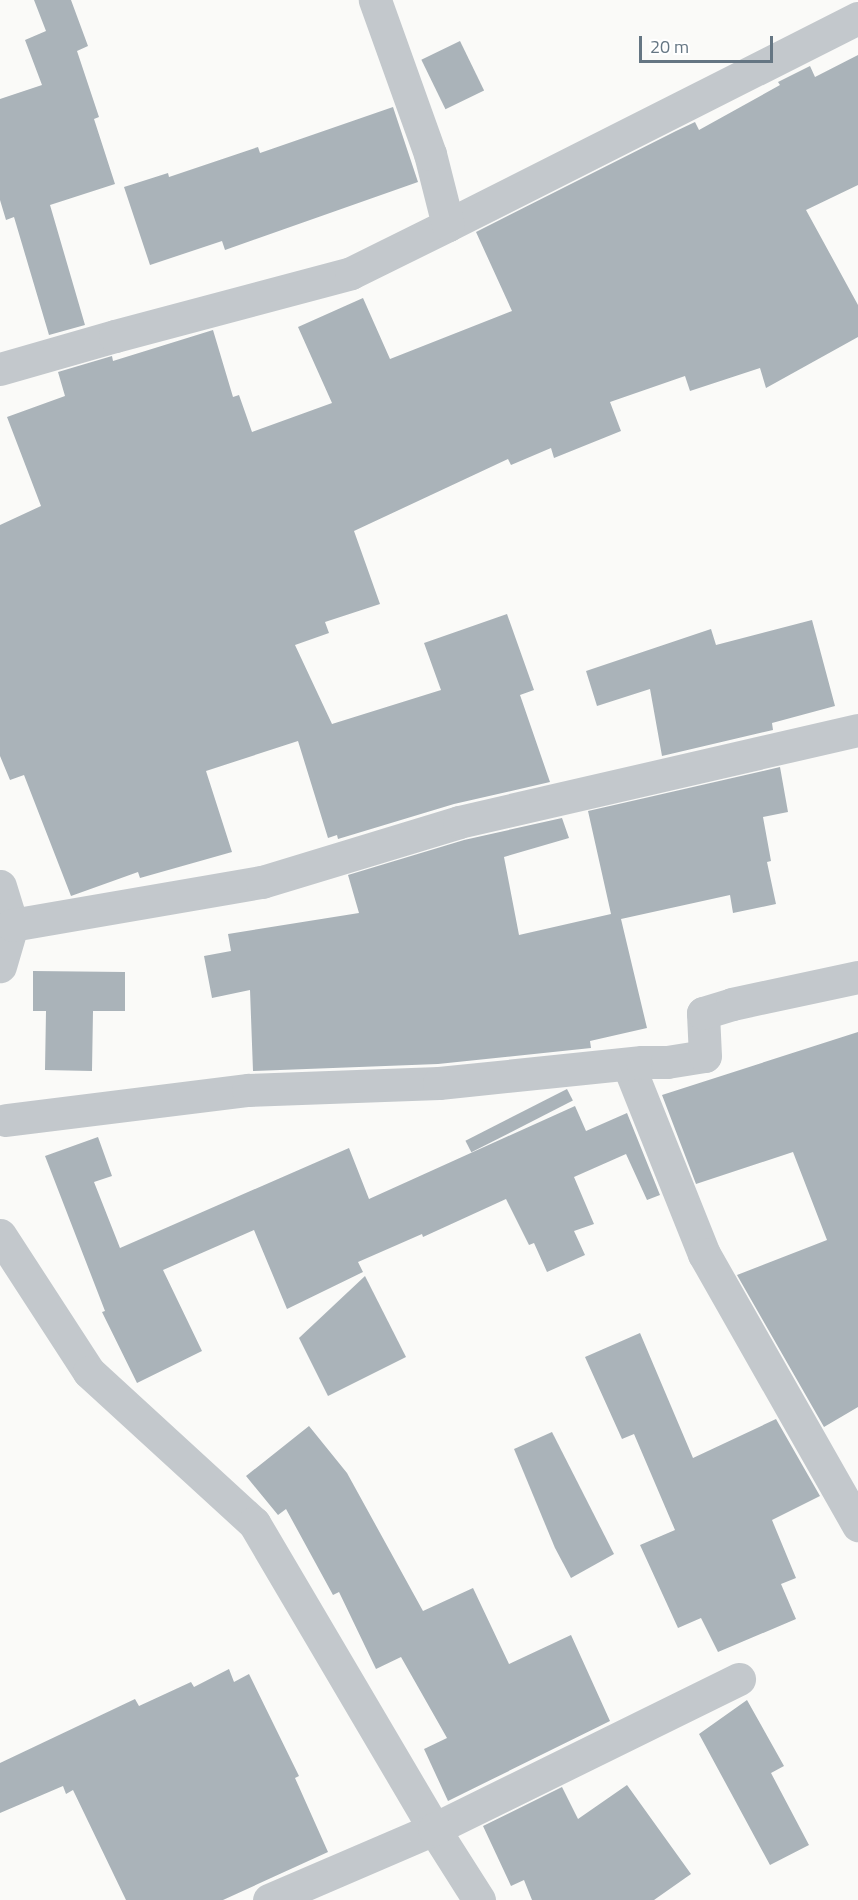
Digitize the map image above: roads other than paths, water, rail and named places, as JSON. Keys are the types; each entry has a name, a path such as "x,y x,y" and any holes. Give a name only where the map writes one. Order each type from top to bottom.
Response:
{"street":[{"path":"375,0 430,154 447,225"},
{"path":"0,369 351,273 858,18"},
{"path":"12,925 262,882 459,822 858,730"},
{"path":"0,886 12,925 0,966"},
{"path":"2,1123 248,1090 439,1083 667,1062 705,1056 703,1013 732,1004 858,976"},
{"path":"628,1064 704,1254 858,1525"},
{"path":"0,1235 89,1372 254,1523 434,1829 479,1900"},
{"path":"269,1900 434,1829 739,1679"}]}
